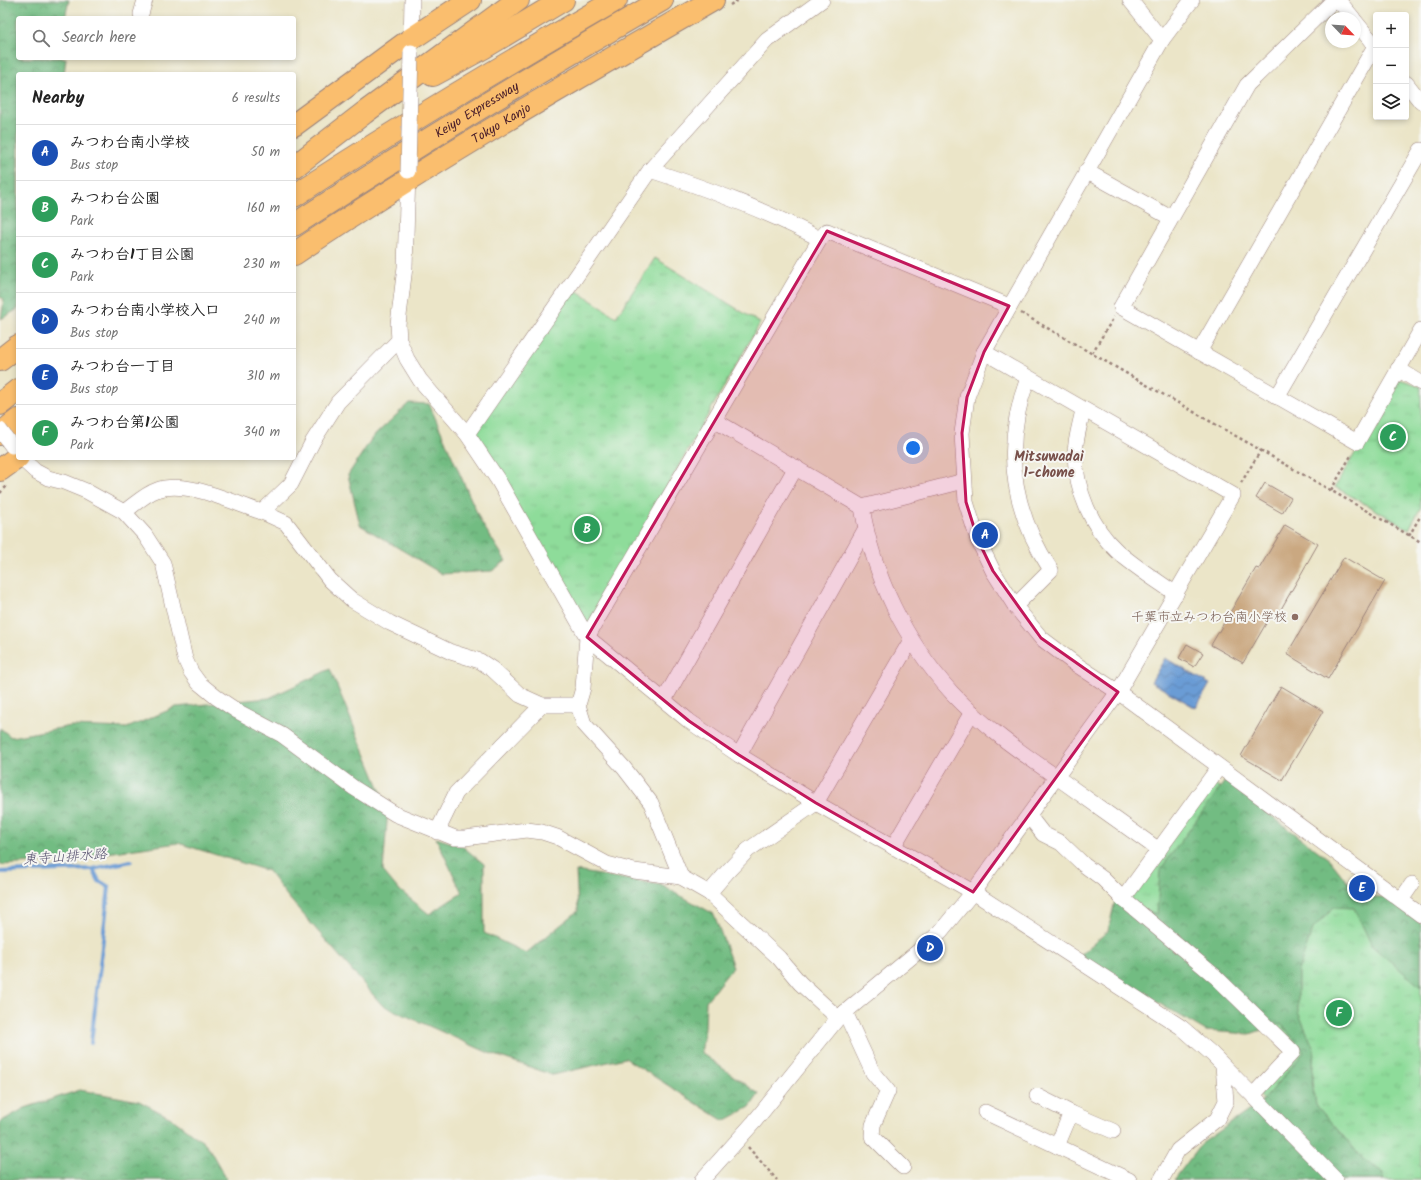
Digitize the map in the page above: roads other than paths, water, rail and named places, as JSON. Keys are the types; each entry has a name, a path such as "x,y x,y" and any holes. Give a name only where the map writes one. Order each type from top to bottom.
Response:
{"highway":[{"path":"296,124 411,45 470,0"},
{"path":"296,165 364,113 518,0"},
{"path":"364,113 482,48 563,0"},
{"name":"Keiyo Expressway","path":"296,195 377,142 464,89 616,0"},
{"name":"Keiyo Expressway","path":"296,224 481,107 662,0"},
{"name":"Tokyo Kanjo","path":"296,253 408,177 713,0"},
{"path":"0,360 16,348"},
{"path":"0,404 16,392"},
{"path":"0,470 14,450 16,435"}],"street":[{"path":"412,0 405,267 398,324 399,340 407,359 420,380 467,434 498,480 587,637 689,721 739,755 816,803 973,892 1181,1027 1224,1066 1336,1180"},
{"path":"467,434 650,170 767,40 822,0"},
{"path":"1130,0 1162,40"},
{"path":"1192,0 1162,40 984,352 967,397 962,433 966,502 978,540 993,571 1016,606 1041,638 1074,663 1118,692 1421,915"},
{"path":"1334,0 1247,85 1121,307 1357,442 1421,330"},
{"path":"1338,0 1348,12"},
{"path":"1361,28 1373,43"},
{"path":"1199,352 1375,48"},
{"path":"1407,84 1421,102"},
{"path":"1277,397 1421,150"},
{"path":"650,170 696,185 790,223 820,239"},
{"path":"1086,171 1171,218"},
{"path":"681,877 651,803 624,768 584,724 578,705 583,688 587,637 820,239 827,231 1009,306"},
{"path":"262,512 291,484 313,441 338,402 399,340"},
{"path":"702,1180 740,1138 841,1015 941,931 973,892 1118,692 1233,496 984,352"},
{"path":"1398,370 1421,383"},
{"path":"1016,606 1051,570 1037,549 1026,525 1017,495 1013,470 1013,442 1016,415 1028,378"},
{"path":"1083,410 1077,435 1075,454 1078,478 1084,499 1092,518 1116,550 1176,594"},
{"path":"714,420 862,507 964,481"},
{"path":"0,430 14,450"},
{"path":"24,460 35,471 48,478 64,482 86,491 124,512 145,535 163,563 185,659 191,672 199,683 237,711 282,735 354,788 395,814 455,838 466,838 527,830 542,832 557,837 607,864 634,872 681,877 709,894 779,958 800,983 841,1015 873,1073 888,1092 873,1125 872,1136 903,1167"},
{"path":"664,700 796,468"},
{"path":"124,512 157,490 173,486 188,487 262,512 286,523 330,580 352,600 390,623 451,652 480,661 492,668 520,695 542,705 578,705"},
{"path":"862,507 866,528 879,571 891,603 911,640 951,692 1017,751 1159,850"},
{"path":"739,755 866,528"},
{"path":"709,894 748,850 816,803 911,640"},
{"path":"437,832 456,793 542,705"},
{"path":"893,847 972,712"},
{"path":"1123,900 1219,767"},
{"path":"1029,816 1043,834 1061,843 1084,865 1103,879 1123,900 1216,977 1293,1052 1253,1096"},
{"path":"1401,900 1412,884"},
{"path":"1161,1180 1178,1150 1217,1120 1226,1101 1224,1066"},
{"path":"1037,1096 1071,1114 1113,1131"},
{"path":"985,1112 1130,1180"},
{"path":"1057,1146 1071,1114"}],"water":[{"path":"1165,658 1210,684 1196,708 1151,682"}],"waterway":[{"name":"東寺山排水路","path":"0,872 93,869 131,861"},
{"path":"91,1043 109,887 99,881 93,869"}],"place":[{"name":"みつわ台1丁目公園","path":"1393,437"},
{"name":"みつわ台公園","path":"587,529"},
{"name":"みつわ台南小学校","path":"985,535"},
{"name":"千葉市立みつわ台南小学校","path":"1295,617"},
{"name":"みつわ台一丁目","path":"1362,888"},
{"name":"みつわ台南小学校入口","path":"930,948"},
{"name":"みつわ台第1公園","path":"1339,1013"}],"district":[{"name":"Mitsuwadai 1-chome","path":"1049,466"}]}
